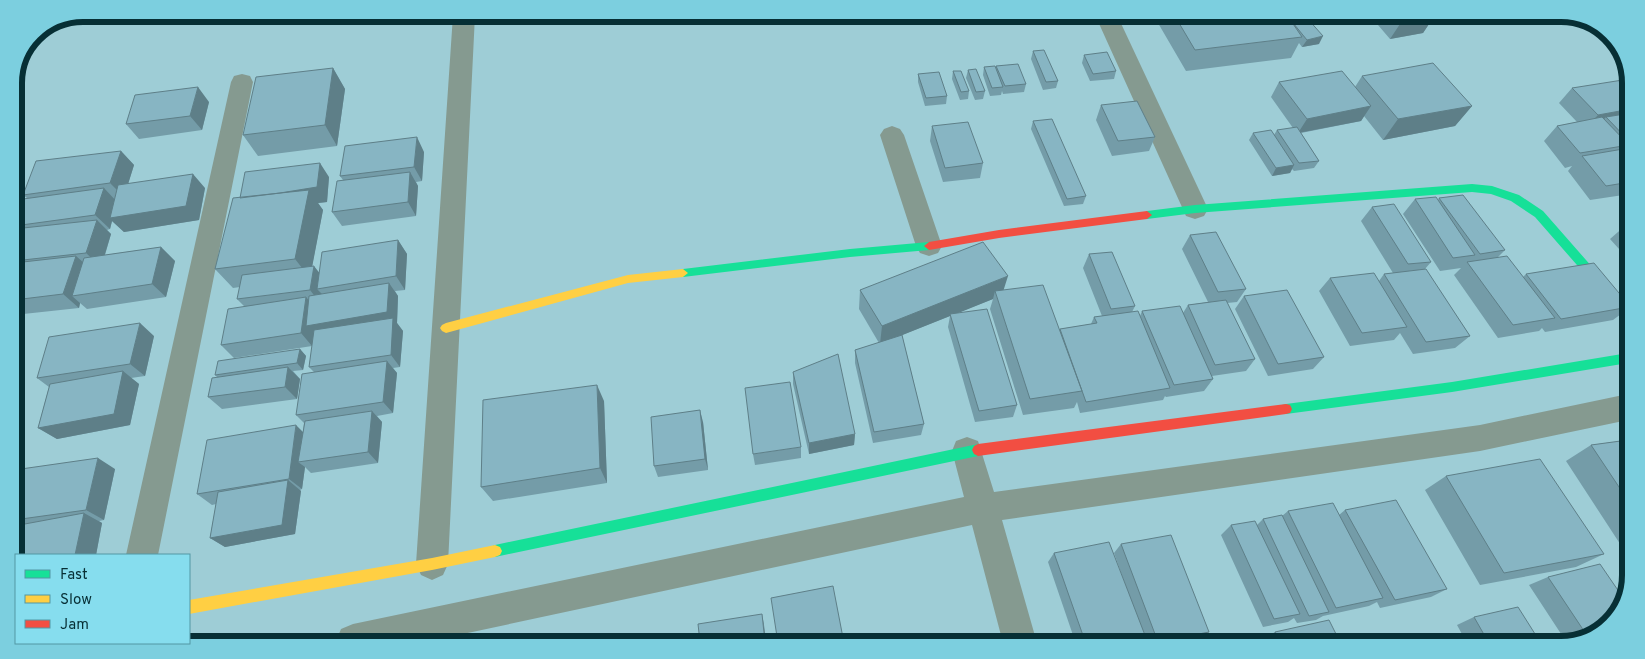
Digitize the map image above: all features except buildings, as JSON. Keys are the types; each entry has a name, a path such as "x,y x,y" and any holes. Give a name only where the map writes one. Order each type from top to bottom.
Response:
{"street":[{"path":"432,564 464,22"},
{"path":"1109,22 1195,209"},
{"path":"142,554 242,82"},
{"path":"892,135 928,246"},
{"path":"446,328 628,279 850,253 928,246 999,234 1195,209 1472,188 1492,190 1515,198 1539,214 1622,309"},
{"path":"190,607 432,564 967,451 1452,387 1622,359"},
{"path":"377,636 983,508 1480,438 1622,408"},
{"path":"967,451 1018,636"}],"traffic: fast":[{"path":"1147,215 1195,209 1472,188 1492,190 1515,198 1539,214 1622,309"},
{"path":"683,273 850,253 929,246"},
{"path":"1286,409 1452,387 1622,359"},
{"path":"495,551 978,450"}],"traffic: slow":[{"path":"446,328 628,279 683,273"},
{"path":"190,607 495,551"}],"traffic: jam":[{"path":"929,246 999,234 1147,215"},
{"path":"978,450 1286,409"}]}
